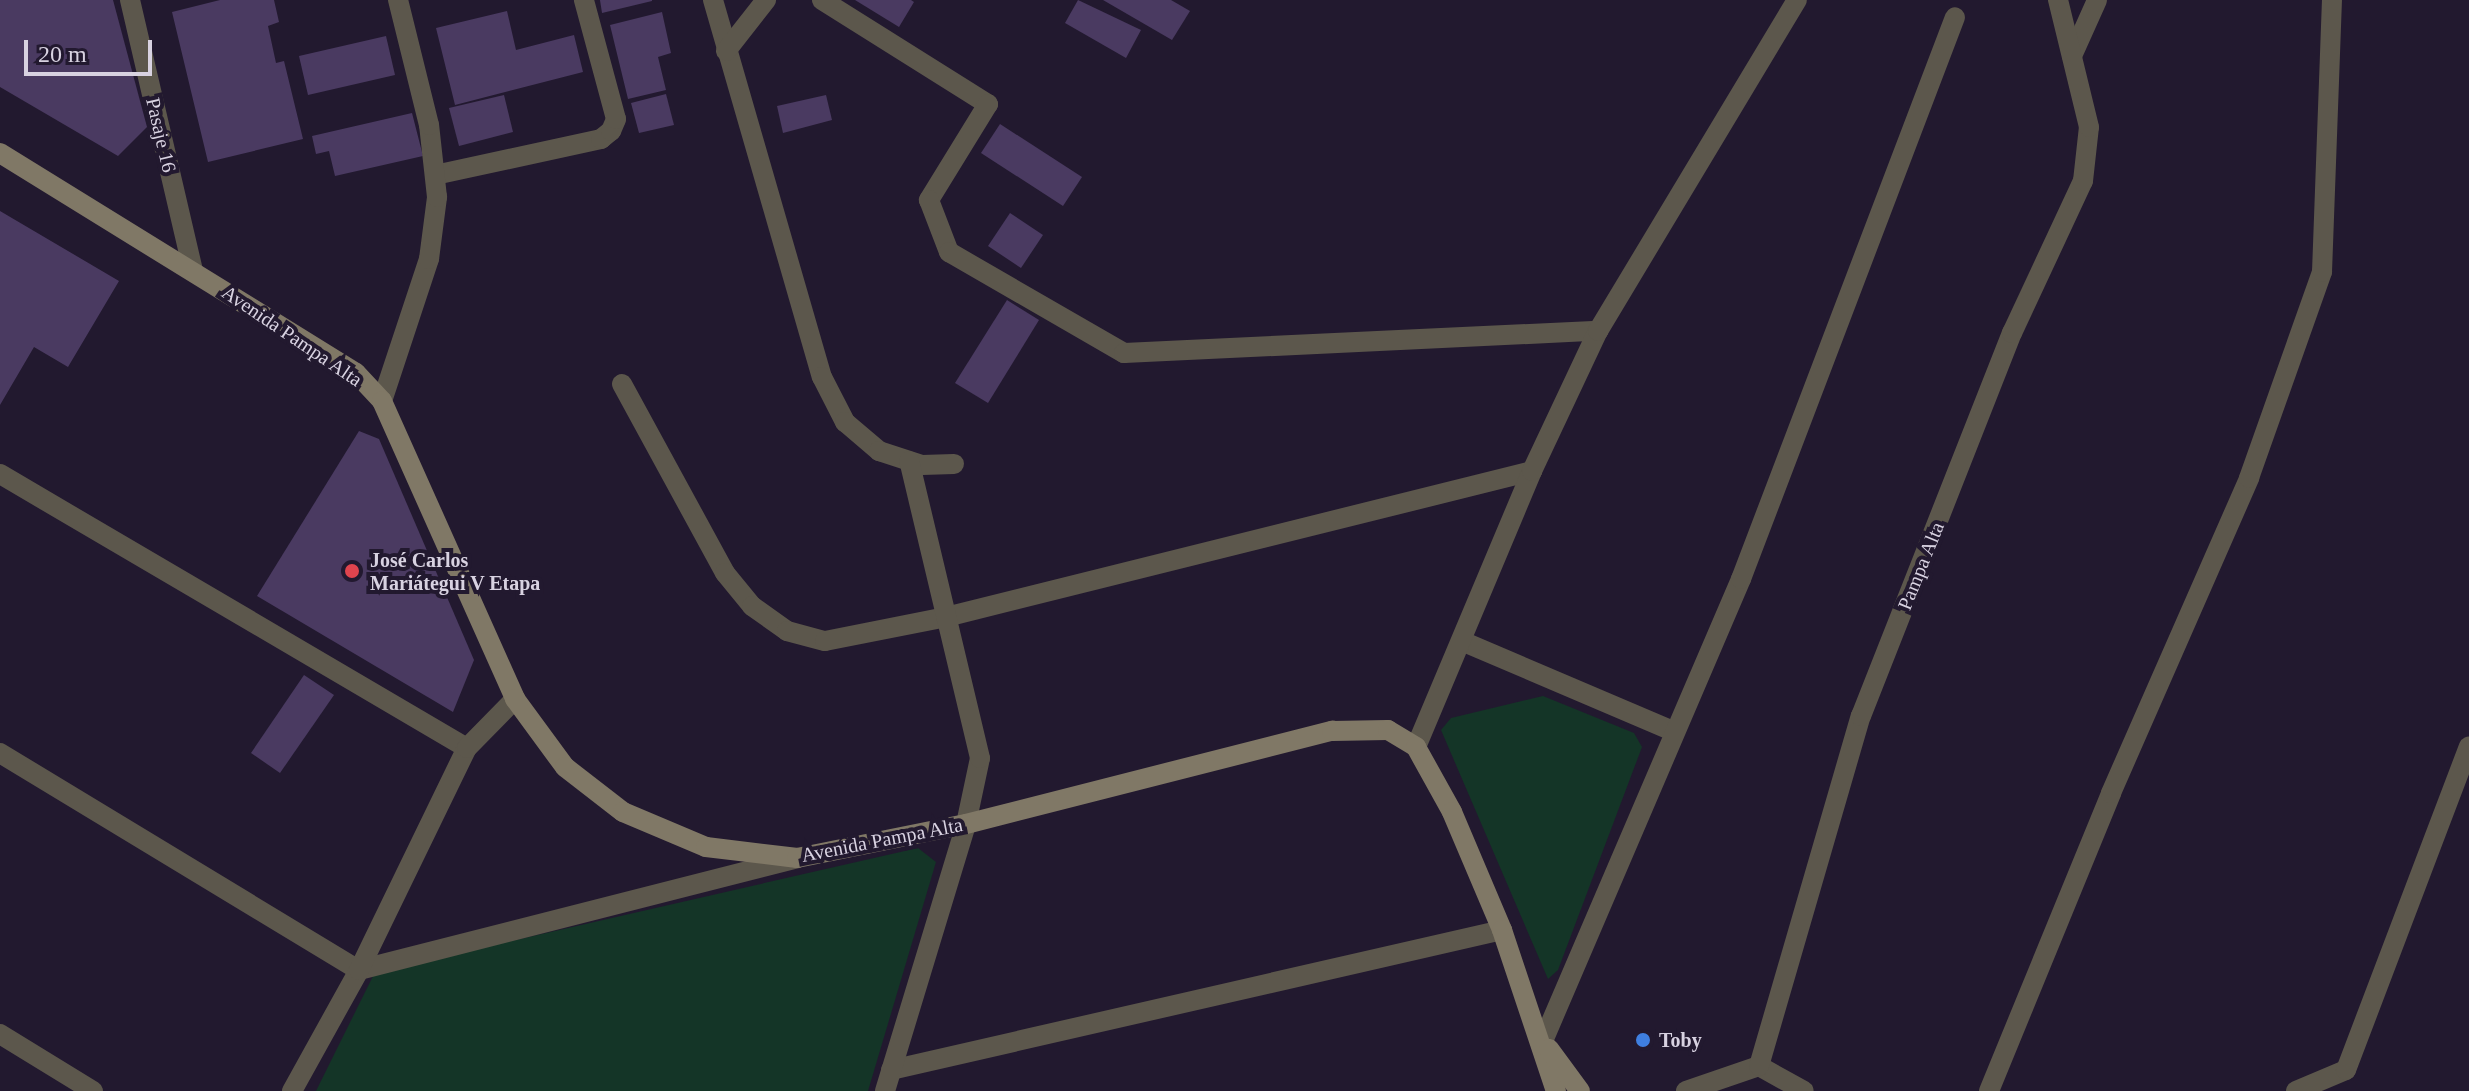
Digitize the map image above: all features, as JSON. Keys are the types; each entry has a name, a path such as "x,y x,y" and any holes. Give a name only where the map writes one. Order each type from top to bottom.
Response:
{"street":[{"name":"Pasaje 16","path":"130,0 193,270"},
{"path":"382,401 429,259 435,175 429,125 398,0"},
{"path":"435,175 601,139 611,131 616,119 584,0"},
{"path":"713,0 822,377 845,422 879,451 909,461 954,464"},
{"path":"726,51 766,0"},
{"path":"822,0 988,104 929,200 949,252 1124,353 1598,331"},
{"path":"1556,1091 1543,1041 1502,930 1452,812 1416,747 1464,642 1532,471 1598,331 1797,0"},
{"name":"Pampa Alta","path":"1759,1066 1861,716 2012,333 2083,181 2089,127 2058,0"},
{"path":"2072,56 2097,0"},
{"path":"1989,1091 2111,793 2249,478 2322,272 2332,0"},
{"path":"1543,1041 1673,731 1741,579 1955,17"},
{"name":"Avenida Pampa Alta","path":"0,153 356,373 382,401 515,699 565,767 623,812 706,847 797,858 966,824 1332,731 1388,730 1416,747"},
{"path":"622,384 704,540 752,606 787,631 825,641 946,617 1532,471"},
{"path":"885,1091 966,824 980,758 909,461"},
{"path":"0,474 467,748"},
{"path":"1464,642 1673,731"},
{"path":"292,1091 359,970 467,748 515,699"},
{"path":"2296,1091 2346,1070 2469,747"},
{"path":"0,753 359,970 797,858"},
{"path":"891,1070 1502,930"},
{"path":"0,1034 93,1091"},
{"path":"1543,1041 1580,1091"},
{"path":"1686,1091 1759,1066 1804,1091"}],"green space":[{"path":"1543,696 1634,733 1642,747 1558,970 1548,979 1441,730 1451,718"},
{"path":"918,848 936,862 868,1091 316,1091 375,972"}],"building":[{"path":"0,0 113,0 147,127 118,156 0,87"},
{"path":"220,0 274,0 279,22 268,26 276,63 284,61 303,139 208,162 172,12"},
{"path":"600,0 652,0 652,1 602,13"},
{"path":"855,0 911,0 914,2 899,27"},
{"path":"1078,0 1141,30 1126,58 1065,23"},
{"path":"1103,0 1171,0 1190,11 1172,40"},
{"path":"507,11 516,50 574,35 583,72 455,105 436,28"},
{"path":"662,12 671,53 658,57 666,90 628,99 610,25"},
{"path":"386,36 395,75 308,95 299,56"},
{"path":"666,94 674,125 639,133 631,103"},
{"path":"504,95 513,132 459,146 449,108"},
{"path":"826,95 832,120 783,133 777,106"},
{"path":"412,113 423,156 335,176 329,151 316,154 312,136"},
{"path":"1000,124 1082,177 1063,206 981,153"},
{"path":"0,211 119,281 68,367 34,347 0,405"},
{"path":"1010,213 1043,235 1021,268 988,246"},
{"path":"1007,300 1039,320 988,403 955,383"},
{"name":"José Carlos Mariátegui V Etapa","path":"359,431 379,439 474,660 453,712 257,596"},
{"path":"304,675 334,695 280,773 251,753"}],"place":[{"name":"José Carlos Mariátegui V Etapa","path":"352,571"},
{"name":"Toby","path":"1643,1040"}]}
